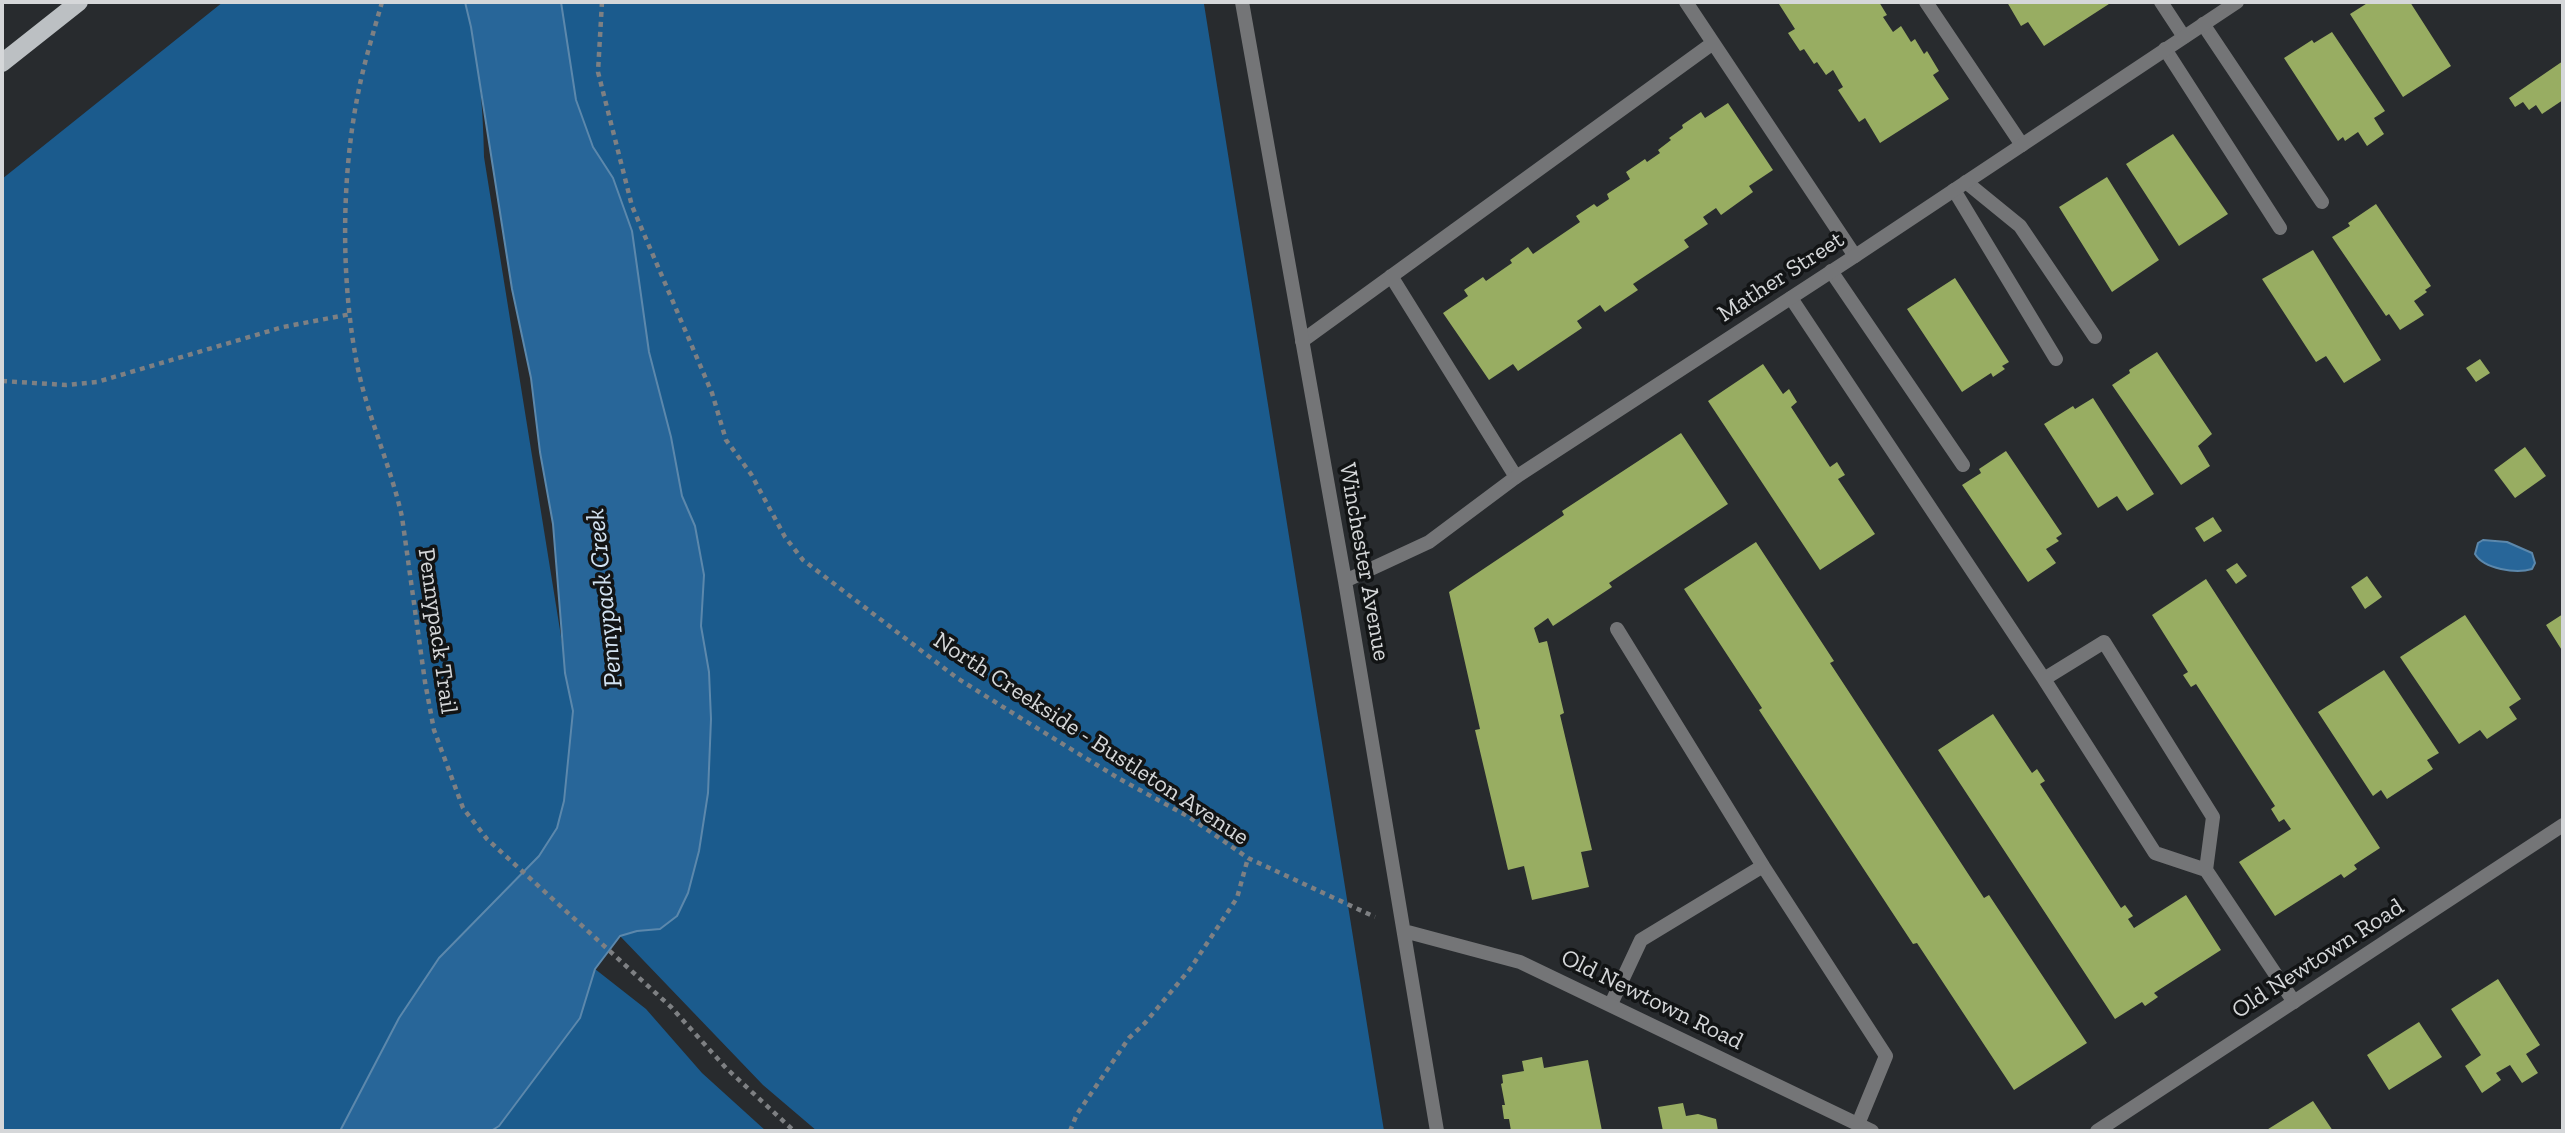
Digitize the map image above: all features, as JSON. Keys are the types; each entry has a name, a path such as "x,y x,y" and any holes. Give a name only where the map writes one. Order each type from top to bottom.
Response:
{"main road":[{"path":"2,63 79,2"}],"street":[{"name":"Winchester Avenue","path":"1242,2 1345,581 1437,1131"},
{"path":"1686,2 1855,256"},
{"path":"1926,2 2022,145"},
{"path":"2161,2 2184,37"},
{"name":"Mather Street","path":"1345,581 1429,542 1516,477 2237,2"},
{"path":"2203,24 2322,202"},
{"path":"1303,341 1713,43"},
{"path":"2165,49 2280,228"},
{"path":"1960,186 2020,226 2095,337"},
{"path":"1960,186 1988,250 2056,359"},
{"path":"1831,271 1963,465"},
{"path":"1391,276 1516,477"},
{"path":"1791,298 2044,679 2155,853 2206,870 2294,1002"},
{"path":"1617,629 1763,866 1886,1056 1858,1124"},
{"path":"2044,679 2104,642 2213,817 2206,870"},
{"name":"Old Newtown Road","path":"2097,1131 2563,825"},
{"path":"1611,1004 1641,940 1763,866"},
{"name":"Old Newtown Road","path":"1404,931 1520,962 1872,1131"}],"path":[{"name":"Pennypack Trail","path":"382,2 357,100 348,168 346,237 351,314 360,377 402,517 434,730 463,808 487,839 671,1007 726,1068 794,1131"},
{"name":"North Creekside - Bustleton Avenue","path":"602,2 598,72 632,206 712,393 726,440 751,474 785,537 803,560 957,678 1118,778 1189,817 1248,858 1237,898 1190,969 1129,1038 1077,1114 1070,1131"},
{"path":"2,381 66,385 97,382 273,330 351,314"},
{"path":"1248,858 1404,931"}],"shaded area":[{"path":"223,2 465,2 479,79 484,157 573,711 564,802 557,828 539,856 439,958 399,1018 340,1131 2,1131 2,179"},
{"path":"561,2 1204,4 1384,1131 817,1131 763,1085 620,936 660,929 699,851 708,793 711,719 709,672 701,626 704,575 695,526 682,496 613,178 593,147 576,100"},
{"path":"595,969 646,1009 702,1073 766,1131 491,1131 499,1126 580,1018"}],"water":[{"name":"Pennypack Creek","path":"465,2 561,2 576,100 593,147 613,178 632,231 649,352 671,437 682,496 695,526 704,575 701,626 709,672 711,719 708,793 699,851 688,893 677,916 660,929 620,936 595,969 580,1018 499,1126 491,1131 340,1131 399,1018 439,958 539,856 557,828 564,801 573,711 565,673 553,524 540,452 531,378 512,289"},
{"path":"2483,540 2507,542 2532,553 2535,563 2532,569 2509,570 2485,563 2475,554 2478,543"}],"building":[{"path":"1879,2 1887,15 1883,17 1893,32 1901,26 1911,42 1915,39 1924,54 1927,51 1939,71 1933,75 1949,99 1880,143 1865,118 1859,122 1838,90 1843,87 1833,70 1826,75 1804,49 1800,51 1788,33 1795,29 1779,4"},
{"path":"2007,2 2112,2 2044,46 2028,22 2021,26"},
{"path":"2369,2 2410,2 2451,66 2403,97 2350,14"},
{"path":"2332,32 2385,111 2374,118 2384,134 2367,146 2358,132 2345,141 2343,137 2338,141 2284,58 2312,40 2314,43"},
{"path":"2563,61 2563,100 2542,114 2536,105 2529,110 2523,102 2515,107 2509,98"},
{"path":"1728,103 1773,170 1749,186 1753,192 1721,215 1716,208 1703,217 1708,224 1684,240 1689,247 1633,284 1638,290 1605,312 1600,305 1577,321 1582,328 1518,371 1513,364 1489,380 1443,313 1468,296 1464,290 1483,277 1486,281 1512,263 1510,260 1528,247 1533,254 1580,222 1576,216 1594,204 1597,207 1609,199 1607,194 1630,179 1626,172 1660,153 1658,150 1683,128 1682,125 1701,112 1705,118"},
{"path":"2173,134 2228,214 2179,246 2126,164"},
{"path":"2107,177 2159,260 2112,292 2059,207"},
{"path":"2376,204 2431,286 2414,301 2424,315 2400,330 2389,314 2386,316 2332,237"},
{"path":"2313,250 2381,360 2344,383 2326,356 2316,362 2262,279"},
{"path":"1955,278 2009,362 2002,366 2005,369 1993,377 1991,373 1962,392 1907,309"},
{"path":"2157,352 2212,434 2198,446 2210,466 2181,485 2112,385"},
{"path":"2480,359 2490,373 2476,382 2466,368"},
{"path":"1763,364 1783,394 1789,389 1797,402 1791,407 1830,467 1837,462 1845,475 1838,479 1875,534 1820,570 1708,401"},
{"path":"2093,398 2154,494 2127,511 2117,496 2098,508 2044,424 2073,406 2075,409"},
{"path":"1681,433 1728,504 1609,583 1612,587 1553,626 1548,618 1534,628 1539,643 1547,641 1564,713 1560,715 1592,850 1581,852 1589,887 1532,900 1524,866 1508,870 1475,730 1480,729 1449,592 1564,515 1562,511"},
{"path":"2525,447 2546,476 2515,498 2494,470"},
{"path":"2006,451 2062,534 2056,538 2059,541 2046,549 2056,563 2028,582 1962,485 1981,473 1979,469"},
{"path":"2213,517 2222,531 2204,542 2195,528"},
{"path":"1756,542 1834,661 1830,663 1984,898 1989,895 2087,1043 2014,1090 1917,943 1913,944 1759,710 1762,708 1684,589"},
{"path":"2237,563 2247,576 2236,584 2226,570"},
{"path":"2367,576 2382,597 2365,609 2351,587"},
{"path":"2206,579 2380,848 2354,865 2357,869 2344,878 2341,874 2275,916 2239,862 2291,829 2284,819 2279,822 2271,809 2275,806 2196,684 2191,687 2183,675 2188,672 2152,615"},
{"path":"2563,614 2563,652 2546,625"},
{"path":"2465,615 2521,699 2509,707 2517,719 2487,739 2480,730 2459,744 2400,657"},
{"path":"2384,670 2439,753 2427,760 2433,769 2387,799 2381,790 2373,796 2318,712"},
{"path":"1993,714 2032,773 2037,769 2045,781 2040,784 2121,908 2125,905 2133,916 2128,919 2134,928 2186,895 2221,950 2154,993 2158,997 2145,1006 2142,1002 2115,1019 1938,750"},
{"path":"2498,979 2540,1045 2526,1054 2538,1073 2522,1083 2510,1065 2496,1073 2501,1080 2482,1093 2465,1066 2481,1055 2451,1009"},
{"path":"2419,1022 2442,1057 2389,1090 2367,1055"},
{"path":"1542,1057 1544,1068 1588,1060 1602,1131 1511,1131 1509,1119 1504,1119 1502,1075 1524,1071 1522,1061"},
{"path":"2313,1101 2333,1131 2265,1131"},
{"path":"1683,1103 1686,1116 1698,1114 1716,1119 1718,1131 1663,1131 1658,1107"}]}
